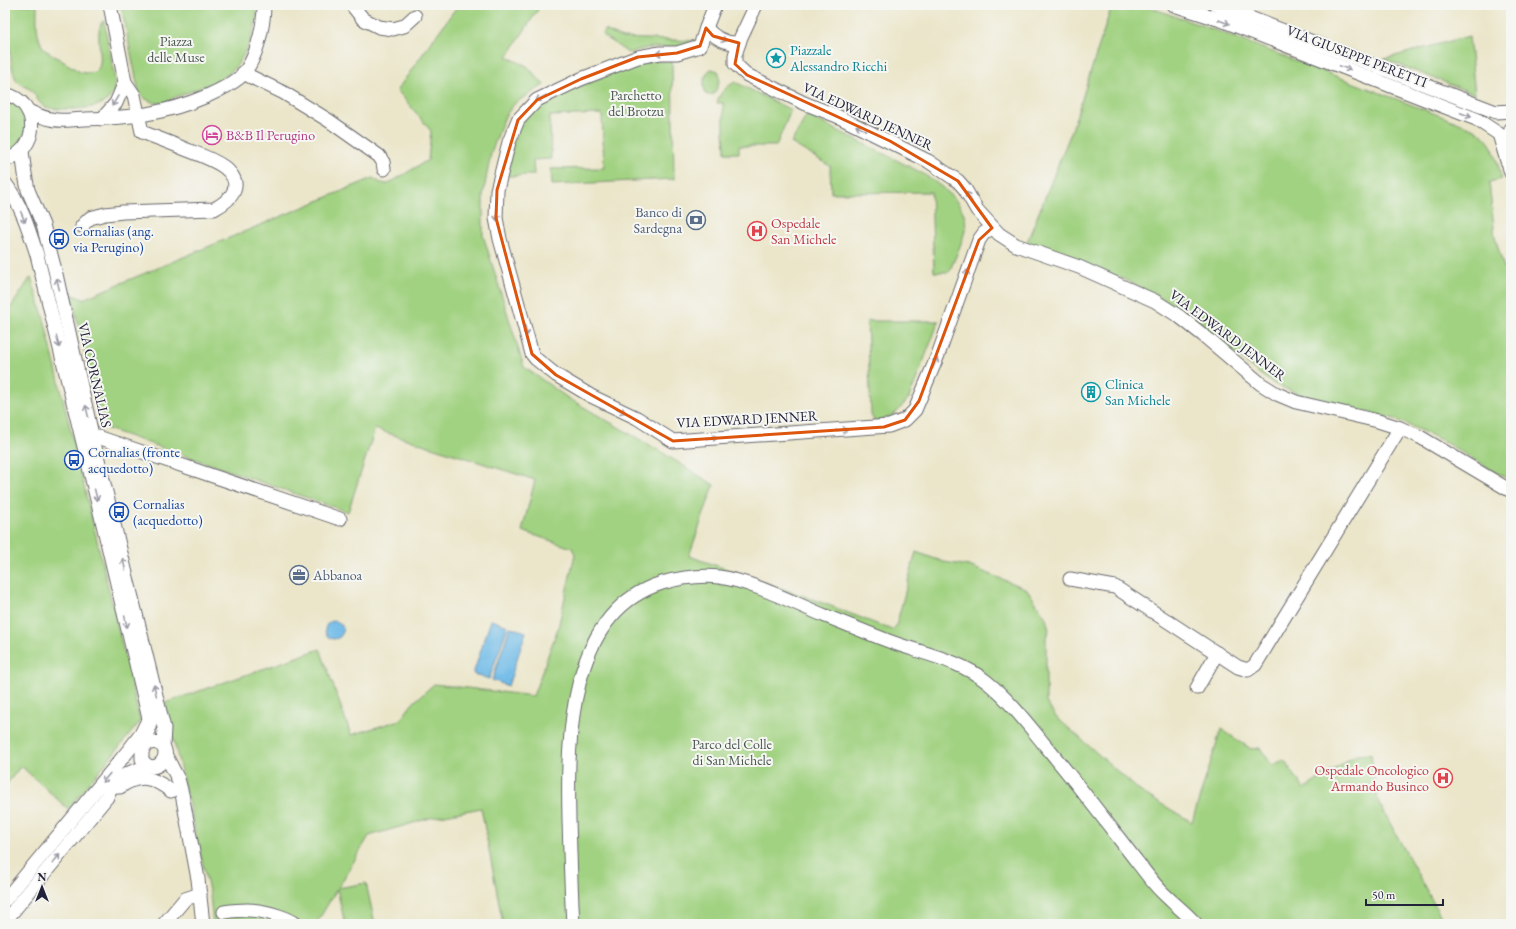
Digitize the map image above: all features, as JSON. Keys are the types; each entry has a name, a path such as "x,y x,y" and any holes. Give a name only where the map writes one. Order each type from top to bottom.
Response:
{"street":[{"path":"82,226 90,218 106,214 123,212 214,209 225,203 233,194 235,185 232,177 224,168 210,160 142,132 134,95 124,82 110,5"},
{"path":"28,111 52,120 102,119 139,116 157,113 222,89 240,78 249,65 263,28 264,5"},
{"path":"352,5 364,19 379,27 393,29 404,26 415,16"},
{"path":"715,5 706,28 713,36 732,44 739,43 756,5"},
{"name":"VIA GIUSEPPE PERETTI","path":"1174,5 1221,20 1476,119 1499,134 1509,167"},
{"name":"VIA GIUSEPPE PERETTI","path":"1216,5 1496,112 1511,111"},
{"name":"VIA EDWARD JENNER","path":"706,28 700,46 677,53 660,53 638,57 581,79 537,100 518,120 509,142 497,190 496,218 500,239 532,354 556,375 591,396 637,418 673,441 889,426 905,420 915,410 938,355 979,240 984,233 992,228"},
{"name":"VIA EDWARD JENNER","path":"739,43 735,55 735,64 747,75 804,103 837,116 928,161 958,181 965,189 977,210 992,228 1016,245 1079,267 1155,301 1186,321 1261,384 1277,394 1296,402 1378,421 1400,428 1420,437 1511,491"},
{"path":"244,73 284,93 328,120 378,156 383,162 384,169"},
{"path":"102,119 116,103 124,82"},
{"path":"5,160 22,151 30,136 32,123 28,111 21,101 7,91"},
{"path":"30,136 52,120"},
{"path":"1509,167 1508,142 1511,129"},
{"name":"VIA CORNALIAS","path":"22,151 28,190 43,225 55,270 92,435 164,728 164,751"},
{"name":"VIA CORNALIAS","path":"5,183 14,196 29,231 37,255 102,516 150,726 145,746"},
{"path":"1070,579 1109,584 1115,587 1238,667 1248,670 1255,666 1400,428"},
{"path":"92,435 340,519"},
{"path":"573,924 568,792 570,734 587,660 593,644 606,623 627,601 655,586 685,578 698,577 719,577 751,586 886,640 959,665 985,680 1009,702 1079,786 1160,890 1196,924"},
{"path":"1197,688 1217,653"},
{"path":"5,900 130,748 141,734 148,719"},
{"path":"164,728 175,785"},
{"path":"130,748 145,746 153,742 160,744 164,751 185,813 200,894 203,924"},
{"path":"145,746 142,752 142,759 164,778 175,785"},
{"path":"107,796 109,790 122,776 130,772 163,762 164,751"},
{"path":"5,921 107,796 130,780 142,778 175,785"},
{"path":"164,924 184,899 200,894"},
{"path":"224,912 257,910 289,920 296,924"}],"highlighted area":[{"path":"706,28 713,36 739,43 735,64 747,75 890,141 958,181 992,228 979,240 919,401 905,420 884,427 673,441 556,375 532,354 496,218 497,190 518,120 537,100 581,79 638,57 677,53 700,46"}],"green space":[{"path":"8,5 37,5 37,29 45,50 80,72 91,73 98,70 100,63 99,35 100,27 104,20 115,80 112,95 102,104 88,108 56,109 46,107 41,104 32,91 17,81 14,74 10,56"},
{"name":"Piazza delle Muse","path":"121,5 257,5 257,12 251,39 238,64 233,70 221,79 200,88 163,103 155,103 149,101 139,93"},
{"name":"Parco del Colle di San Michele","path":"458,5 532,5 539,8 507,57 527,66 544,85 515,103 505,116 491,153 483,195 483,235 524,367 568,398 658,450 714,485 689,556 818,601 892,630 896,626 916,552 944,562 969,566 1027,589 1046,618 1049,630 1046,637 1046,702 1055,716 1141,792 1192,822 1221,729 1251,749 1260,748 1272,765 1284,760 1304,789 1356,755 1371,754 1378,801 1445,924 503,924 481,808 430,818 369,836 338,888 366,883 375,924 345,924 337,889 316,924 213,924 210,895 165,703 320,649 351,735 400,720 413,703 434,684 533,696 558,628 575,554 572,548 522,531 535,480 375,429 348,512 102,427 71,294 83,299 373,178 381,183 388,184 428,160 431,131 397,90"},
{"path":"1112,5 1143,5 1223,33 1475,129 1487,140 1494,151 1502,179 1489,182 1495,237 1506,275 1511,330 1511,481 1439,439 1395,419 1312,399 1276,385 1261,375 1189,315 1145,289 1114,275 1027,242 1072,130"},
{"path":"605,30 622,38 696,41 692,46 647,48 628,53 602,35"},
{"path":"1469,36 1475,94 1384,59"},
{"name":"Parchetto del Brotzu","path":"654,61 672,61 674,179 552,185 551,169 604,168 602,114 550,116 551,159 533,160 534,175 508,176 510,156 516,135 522,123 531,114 545,104 583,85 641,64"},
{"path":"711,69 718,71 719,80 714,94 709,95 705,94 704,83 706,74"},
{"path":"735,82 791,110 776,146 739,146 739,153 725,153 723,103 717,103 719,96 723,91"},
{"path":"5,98 21,108 27,127 20,145 5,155"},
{"path":"807,115 922,173 937,183 959,204 966,222 965,231 949,272 934,272 931,192 831,193 830,166 791,143"},
{"path":"31,277 44,319 140,720 68,809 21,766 5,786 5,316"},
{"path":"867,321 939,321 909,398 897,412 890,417 876,422 871,415"}],"water":[{"path":"491,620 508,626 489,679 473,674"},
{"path":"330,621 338,621 343,626 341,637 338,639 330,639 325,634 325,626"},
{"path":"510,627 526,632 508,686 492,680"}],"place":[{"name":"Piazzale Alessandro Ricchi","path":"776,58"},
{"name":"B&B Il Perugino","path":"212,135"},
{"name":"Banco di Sardegna","path":"696,220"},
{"name":"Ospedale San Michele","path":"757,231"},
{"name":"Cornalias (ang. via Perugino)","path":"59,239"},
{"name":"Clinica San Michele","path":"1091,392"},
{"name":"Cornalias (fronte acquedotto)","path":"74,460"},
{"name":"Cornalias (acquedotto)","path":"119,512"},
{"name":"Abbanoa","path":"299,575"},
{"name":"Ospedale Oncologico Armando Businco","path":"1443,778"}]}
